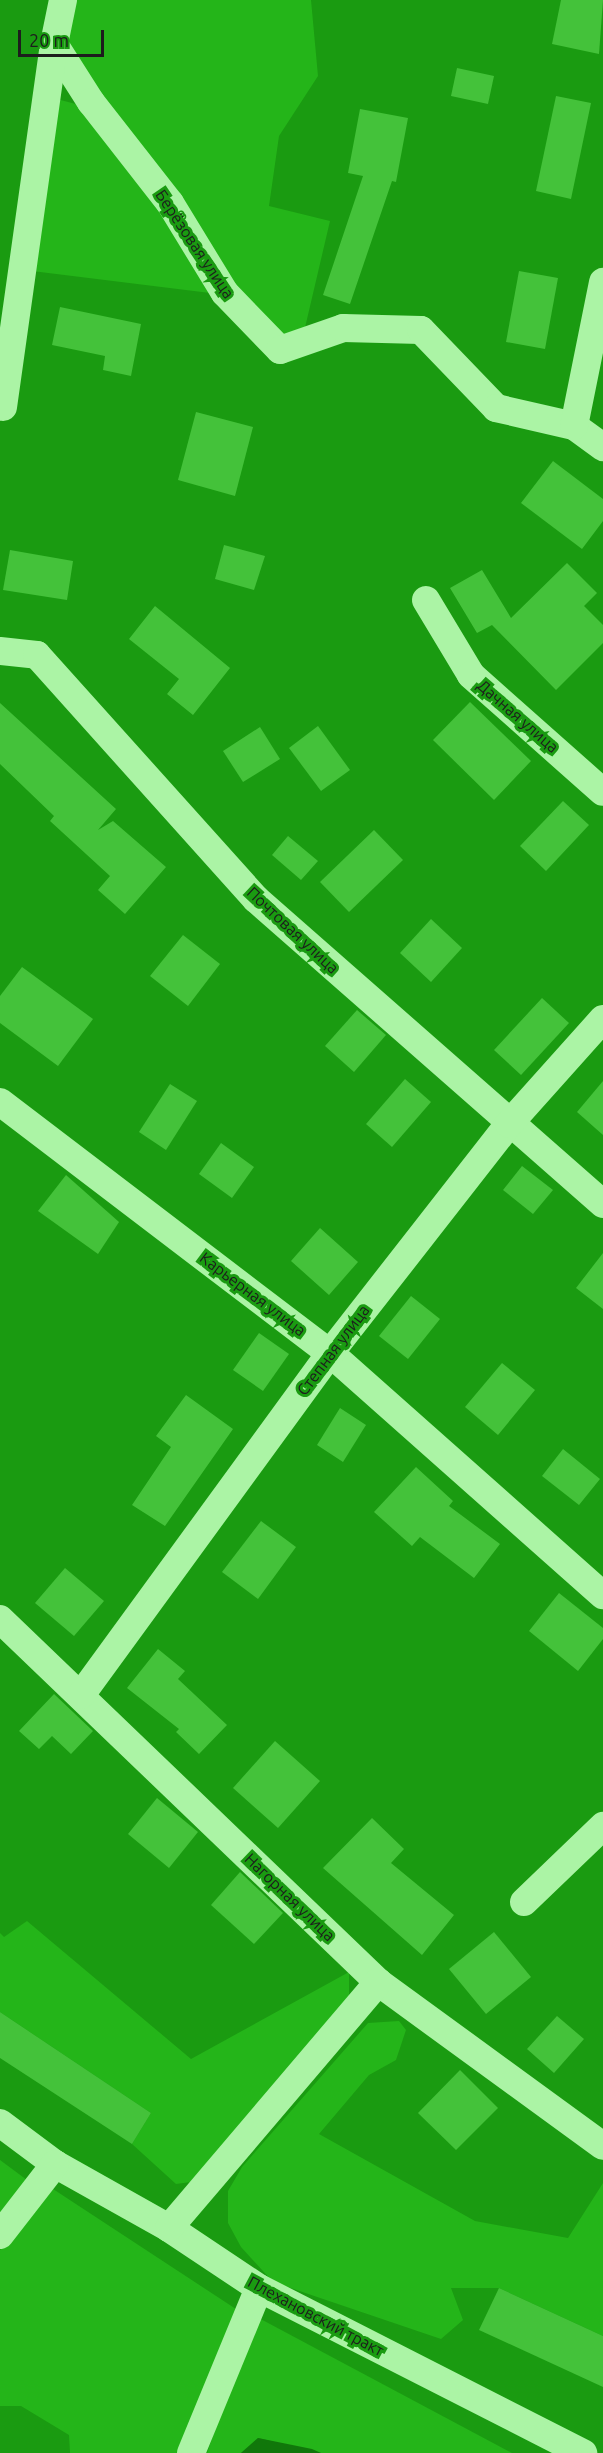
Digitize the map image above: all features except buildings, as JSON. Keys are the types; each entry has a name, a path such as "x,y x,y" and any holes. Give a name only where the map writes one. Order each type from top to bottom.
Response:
{"street":[{"path":"3,407 54,44 63,0"},
{"name":"Берёзовая улица","path":"54,44 91,102 170,203 225,293 280,350 343,328 421,330 496,408 574,426 603,447"},
{"path":"574,426 603,282"},
{"name":"Дачная улица","path":"426,600 471,675 603,792"},
{"name":"Почтовая улица","path":"0,651 37,655 256,899 509,1124 603,1204"},
{"name":"Степная улица","path":"81,1695 330,1353 509,1124 603,1019"},
{"name":"Карьерная улица","path":"0,1102 330,1353 603,1595"},
{"name":"Нагорная улица","path":"0,1619 378,1982 603,2146"},
{"path":"524,1902 603,1826"},
{"path":"169,2228 378,1982"},
{"name":"Плехановский тракт","path":"0,2123 56,2164 169,2228 259,2288 583,2453"},
{"path":"0,2235 56,2164"},
{"path":"191,2453 259,2288"}],"shaded area":[{"path":"76,0 311,0 318,76 279,136 269,206 330,221 304,332 281,341 231,288 56,36"},
{"path":"53,98 91,108 169,210 210,293 32,271"},
{"path":"27,1921 191,2059 349,1972 349,1997 191,2182 176,2184 132,2144 151,2113 0,2012 0,1933 4,1937"},
{"path":"399,2021 406,2030 396,2060 369,2075 319,2134 475,2221 568,2238 603,2183 603,2336 499,2288 451,2288 463,2320 441,2339 273,2282 241,2247 228,2223 228,2191 242,2167 368,2023"},
{"path":"0,2160 27,2180 0,2216"},
{"path":"50,2187 239,2311 184,2453 70,2453 69,2435 21,2406 0,2406 0,2250"},
{"path":"255,2316 512,2453 321,2453 258,2438 241,2453 207,2453"},
{"path":"258,2438 312,2449 321,2453 241,2453"}]}
